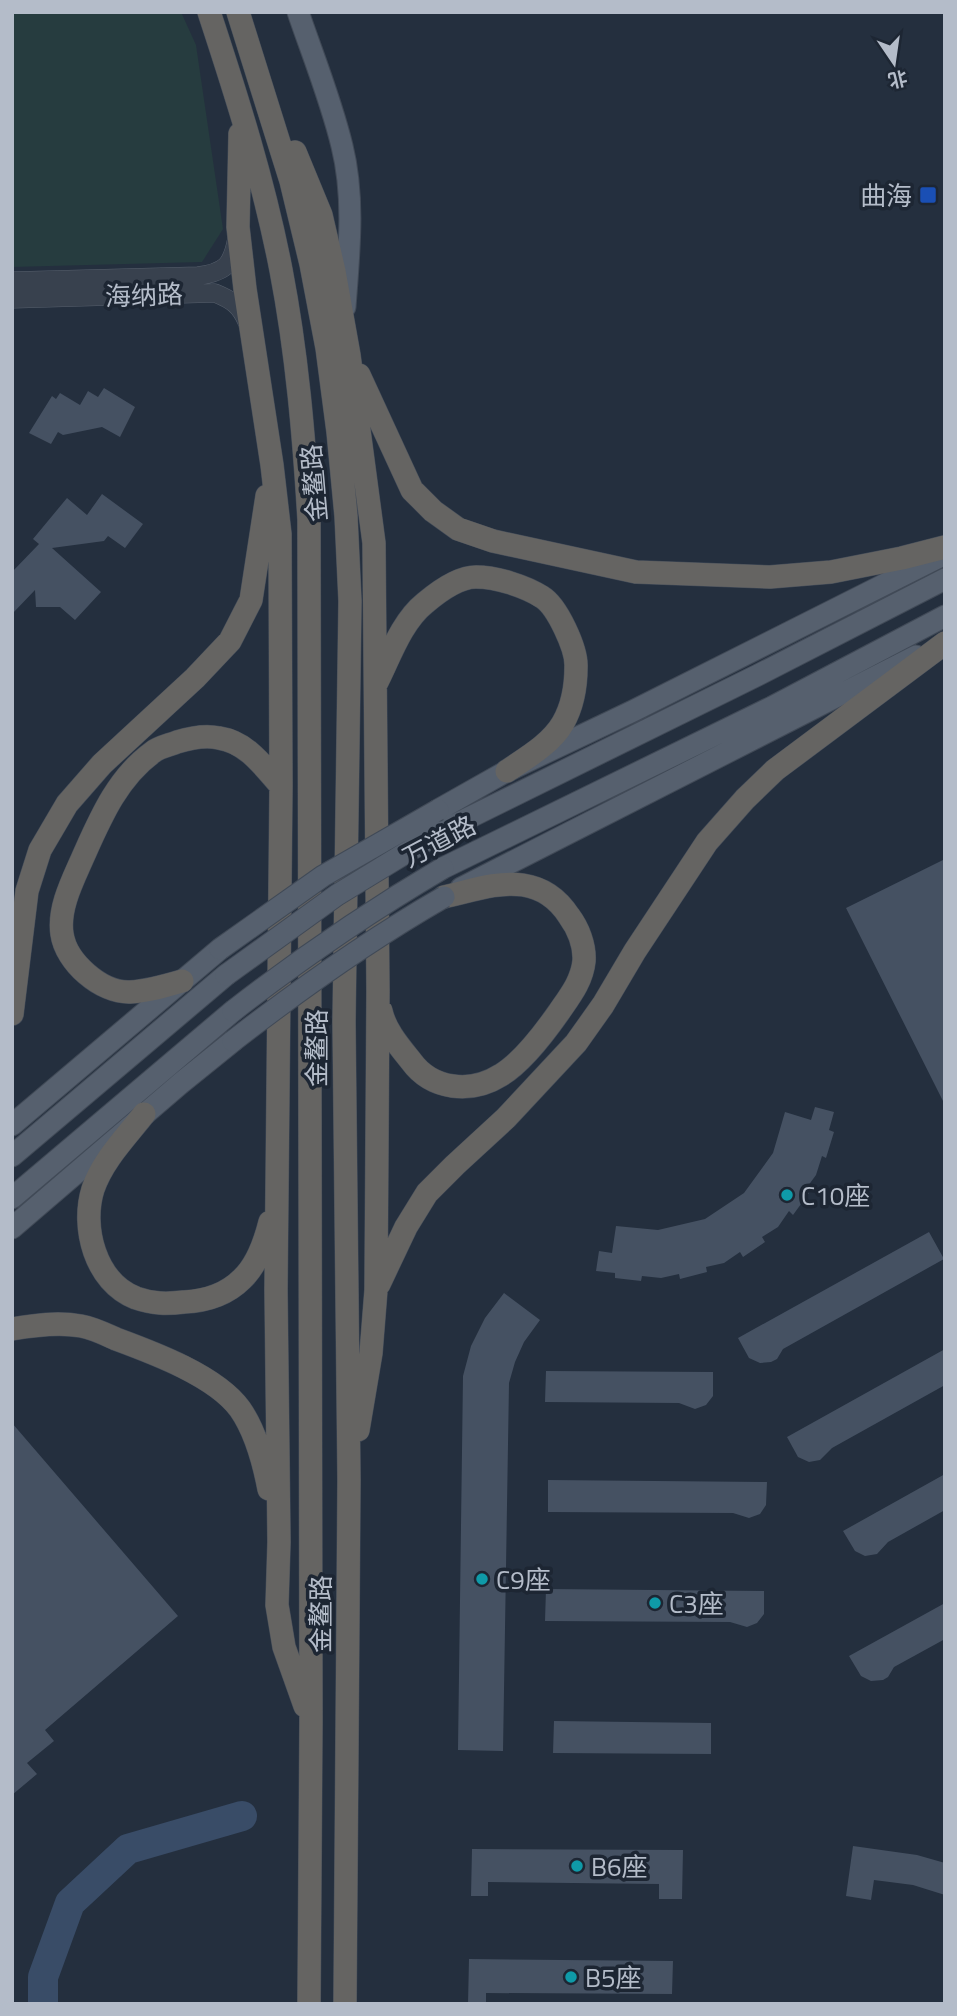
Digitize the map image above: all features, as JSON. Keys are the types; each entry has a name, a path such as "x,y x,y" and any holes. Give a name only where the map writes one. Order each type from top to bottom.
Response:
{"highway":[{"name":"金鳌路","path":"209,12 263,187 281,269 304,436 309,520 309,2004"},
{"path":"239,12 267,100 298,156 321,215 349,355 374,543 376,1290 371,1353 349,1480"},
{"name":"金鳌路","path":"267,100 291,181 327,348 346,516 350,601 344,1022 349,1480 345,2004"},
{"path":"240,106 238,227 280,534 277,1605 284,1647 311,1722"},
{"path":"349,355 384,425 412,490 433,511 458,529 494,541 636,572 770,577 831,572 945,547"},
{"path":"12,1014 27,891 40,850 67,804 102,764 195,678 230,641 251,600 272,465"},
{"path":"374,687 406,626 422,604 453,584 475,577 519,587 544,598 557,614 577,664 573,700 562,725 549,740 507,771"},
{"path":"376,1290 406,1227 427,1193 506,1118 576,1043 707,842 775,770 945,642"},
{"path":"182,981 158,988 127,992 107,986 85,973 70,956 62,933 65,897 104,808 127,775 154,751 188,738 220,738 244,747 281,786"},
{"path":"377,990 382,1017 392,1036 416,1068 436,1084 460,1087 501,1075 550,1025 578,985 584,960 579,930 562,904 542,890 520,884 494,886 444,897"},
{"path":"144,1114 100,1173 93,1190 88,1216 90,1239 98,1262 116,1283 134,1297 159,1304 191,1302 216,1297 243,1279 265,1245 278,1185"},
{"path":"12,1329 45,1324 82,1326 148,1351 207,1379 239,1408 253,1436 266,1469 279,1542"}],"main road":[{"path":"298,12 342,146 348,181 349,253 343,323"},
{"path":"12,1125 220,949 323,876 507,771 646,705 945,554"},
{"name":"万道路","path":"12,1156 226,975 337,895 440,832 945,579"},
{"name":"万道路","path":"12,1198 233,1011 282,973 386,902 443,868 772,707 945,616"},
{"path":"12,1228 233,1041 291,996 395,925 444,897 945,642"}],"street":[{"name":"海纳路","path":"12,281 198,276 217,273 233,257 238,227"},
{"name":"海纳路","path":"12,299 215,293 231,299 241,308 252,337"}],"green space":[{"path":"12,12 181,12 196,45 223,229 202,262 12,267"}],"building":[{"path":"104,388 135,407 120,437 102,427 63,435 58,432 51,444 29,433 52,396 56,399 60,393 80,405 88,391 98,397"},
{"path":"102,494 143,524 125,548 108,536 104,541 52,548 101,592 75,620 60,607 36,607 35,590 12,614 12,572 39,544 33,539 67,498 87,515"},
{"path":"945,859 945,1105 846,908"},
{"name":"C10座","path":"815,1107 834,1112 829,1130 834,1132 826,1158 822,1156 816,1175 805,1190 809,1193 793,1215 789,1211 778,1227 762,1237 765,1242 743,1257 740,1252 724,1263 706,1267 707,1272 680,1279 679,1274 661,1278 642,1276 641,1281 615,1278 615,1273 596,1271 599,1251 612,1253 616,1226 658,1230 705,1219 744,1193 773,1153 785,1112 811,1120"},
{"path":"929,1232 944,1259 783,1349 777,1359 760,1363 749,1358 738,1338"},
{"name":"C9座","path":"504,1293 540,1320 524,1342 509,1383 503,1751 458,1750 463,1376 471,1346 485,1318"},
{"path":"945,1349 945,1385 832,1448 820,1460 809,1462 798,1457 787,1437"},
{"path":"546,1371 713,1372 713,1396 706,1405 695,1409 679,1403 545,1402"},
{"path":"12,1423 178,1616 45,1730 54,1741 27,1763 37,1774 12,1795"},
{"path":"945,1474 945,1510 888,1542 877,1554 865,1556 855,1551 843,1531"},
{"path":"548,1480 767,1482 766,1505 760,1514 749,1518 733,1513 548,1512"},
{"name":"C3座","path":"546,1589 764,1591 764,1614 757,1623 747,1627 730,1622 545,1621"},
{"path":"945,1603 945,1639 894,1667 883,1680 871,1681 861,1676 849,1656"},
{"path":"554,1721 711,1723 711,1754 553,1753"},
{"path":"853,1846 917,1855 945,1863 945,1895 913,1885 874,1880 871,1900 846,1896"},
{"name":"B6座","path":"472,1849 683,1850 682,1899 659,1899 659,1884 488,1882 488,1896 471,1896"},
{"name":"B5座","path":"469,1959 673,1961 672,1994 486,1993 486,2004 468,2004"}],"waterway":[{"path":"43,2004 43,1977 70,1903 128,1849 242,1816"}],"place":[{"name":"曲海","path":"928,195"},
{"name":"C10座","path":"787,1195"},
{"name":"C9座","path":"482,1579"},
{"name":"C3座","path":"655,1603"},
{"name":"B6座","path":"577,1866"},
{"name":"B5座","path":"571,1977"}]}
